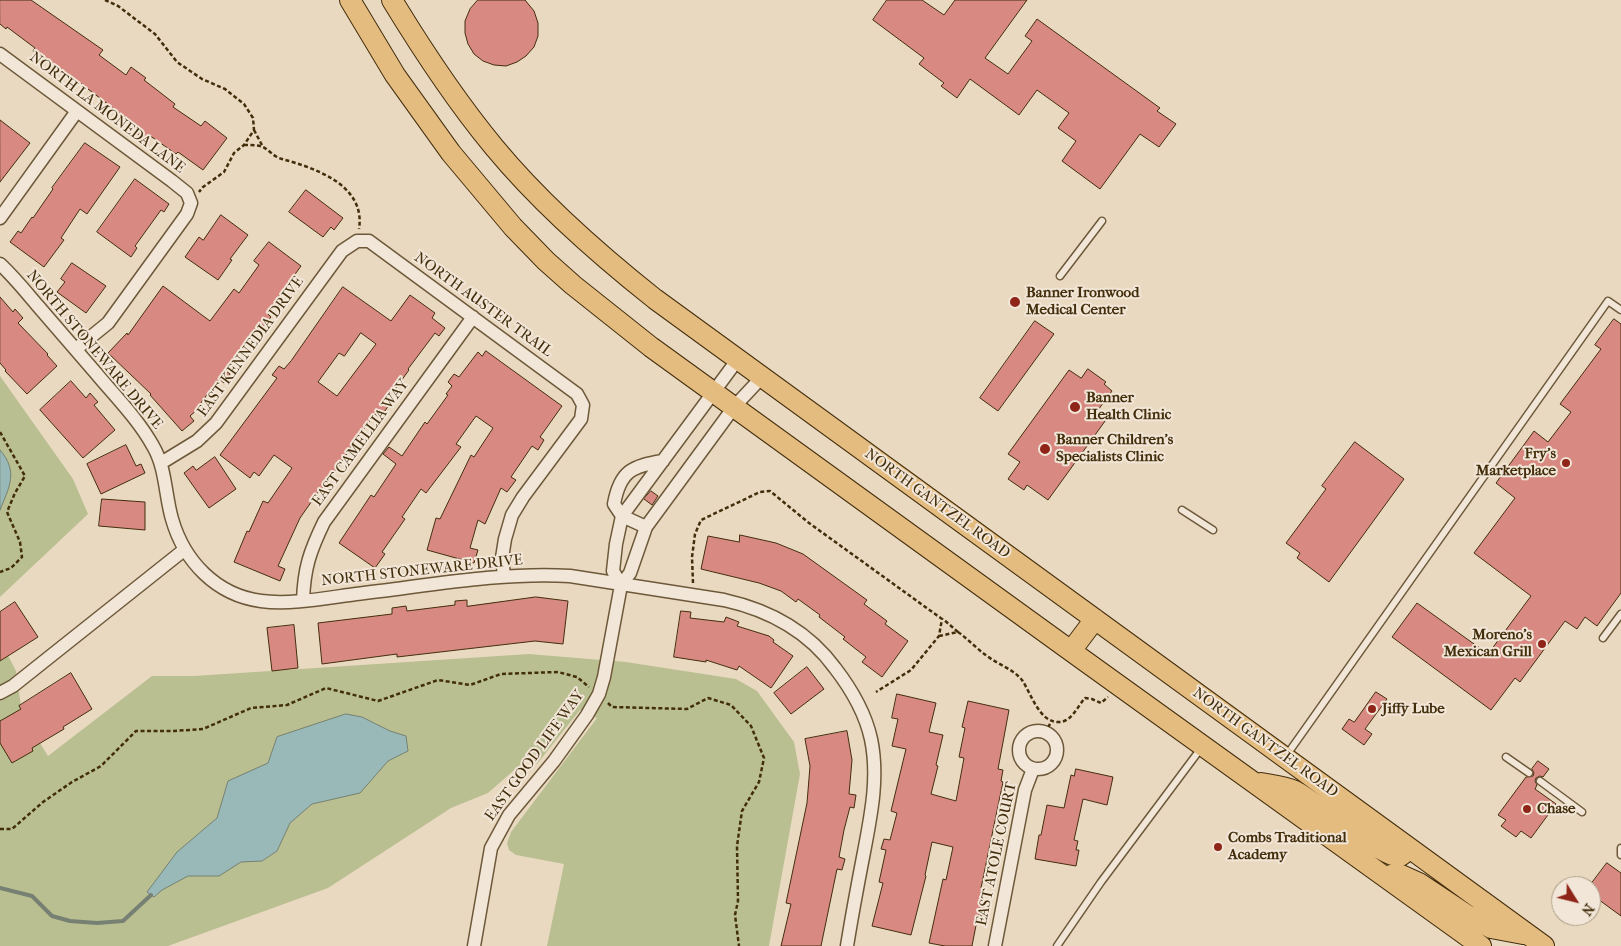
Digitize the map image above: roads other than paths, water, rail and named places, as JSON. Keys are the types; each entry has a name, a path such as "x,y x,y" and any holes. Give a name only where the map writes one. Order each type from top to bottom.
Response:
{"main road":[{"path":"350,0 395,75 452,154 513,227 546,260 609,315 1116,684 1481,946"},
{"name":"NORTH GANTZEL ROAD","path":"392,0 438,74 502,156 550,208 610,263 655,299 1544,946"},
{"path":"1071,651 1095,619"},
{"path":"1249,780 1294,791 1372,844 1391,854 1402,855 1408,848"},
{"path":"1387,877 1398,874 1419,882 1467,915 1491,928 1528,934"}],"street":[{"name":"NORTH LA MONEDA LANE","path":"0,54 172,181 187,193 191,203 188,214 125,302 108,323 76,349"},
{"path":"0,218 77,111"},
{"name":"NORTH AUSTER TRAIL","path":"357,241 368,241 473,317 577,394 583,406 581,419 523,497 512,515 502,558 504,576"},
{"name":"EAST KENNEDIA DRIVE","path":"161,463 197,441 216,423 342,251 357,241"},
{"name":"NORTH STONEWARE DRIVE","path":"0,264 76,349 141,428 154,447 161,463 172,519 184,550 205,575 216,584 230,591 261,601 303,601 504,576 570,576 744,604 772,616 803,634 816,645 840,674 856,698 865,718 871,740 874,763 873,802 846,946"},
{"name":"EAST CAMELLIA WAY","path":"303,601 304,576 312,546 324,522 473,317"},
{"name":"EAST GOOD LIFE WAY","path":"621,585 613,571 622,516 738,359"},
{"name":"EAST GOOD LIFE WAY","path":"474,946 491,848 509,815 554,761 587,715 599,694 621,585 630,573 646,527 734,407 762,377"},
{"path":"646,527 622,516 614,504 616,489 631,469 644,464 663,461"},
{"path":"0,693 13,686 184,550"},
{"name":"EAST ATOLE COURT","path":"1048,727 1054,741 1056,753 1054,759 1045,768 1033,768 1023,762 1019,750 1020,744 1023,739 1033,732 1048,727"},
{"name":"EAST ATOLE COURT","path":"995,946 1025,790 1033,768"}],"lane":[{"path":"1060,276 1102,221"},
{"path":"1285,757 1608,301 1621,310"},
{"path":"1182,510 1213,530"},
{"path":"1604,638 1621,614"},
{"path":"1057,946 1101,882 1202,746"},
{"path":"1506,757 1529,773"},
{"path":"1540,781 1582,812"},
{"path":"1621,848 1621,855"}],"water":[{"path":"0,450 6,458 11,473 9,487 0,510"},
{"path":"346,714 362,717 390,731 406,736 408,751 388,761 360,793 312,804 290,823 277,851 262,861 241,862 219,876 188,876 162,890 154,897 147,892 177,852 217,818 228,781 268,763 277,737"}],"waterway":[{"path":"0,888 32,896 52,916 70,921 97,923 123,921 151,895"}],"place":[{"name":"Banner Ironwood Medical Center","path":"1015,302"},
{"name":"Banner Health Clinic","path":"1075,407"},
{"name":"Banner Children’s Specialists Clinic","path":"1045,449"},
{"name":"Fry's Marketplace","path":"1566,463"},
{"name":"Moreno's Mexican Grill","path":"1542,644"},
{"name":"Jiffy Lube","path":"1372,709"},
{"name":"Chase","path":"1527,809"},
{"name":"Combs Traditional Academy","path":"1218,847"}]}
